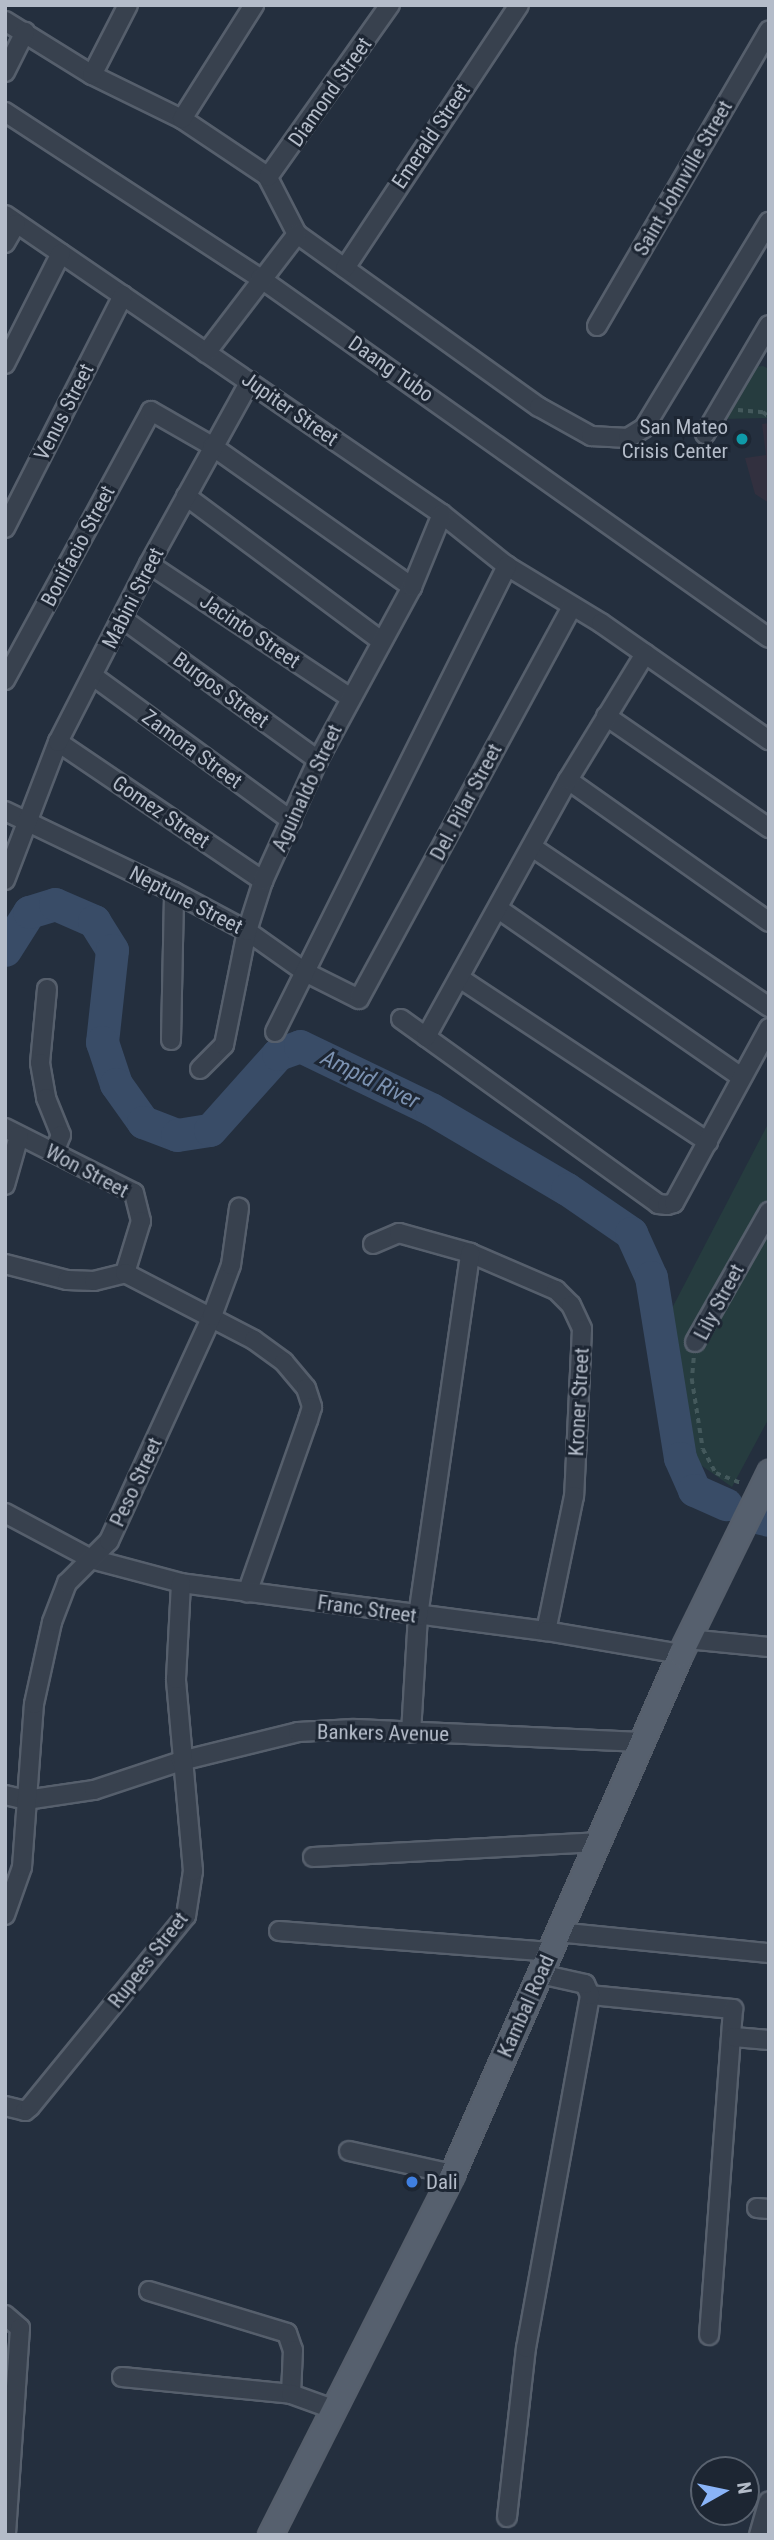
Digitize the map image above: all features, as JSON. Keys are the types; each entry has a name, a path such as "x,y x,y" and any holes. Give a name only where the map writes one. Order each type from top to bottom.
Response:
{"main road":[{"name":"Kambal Road","path":"270,2535 452,2174 683,1646 764,1480"}],"street":[{"path":"5,14 9,5"},
{"path":"92,75 128,5"},
{"path":"183,119 254,5"},
{"name":"Diamond Street","path":"268,177 390,5"},
{"name":"Emerald Street","path":"345,268 519,5"},
{"path":"5,21 92,75 183,119 268,177 297,234 540,407 591,436 628,438 644,428 667,397 769,222"},
{"name":"Saint Johnville Street","path":"597,326 769,30"},
{"path":"5,72 25,33"},
{"name":"Daang Tubo","path":"5,112 260,278 769,638"},
{"path":"5,243 11,219"},
{"name":"Jupiter Street","path":"11,219 442,514 507,566 645,654 769,740"},
{"path":"206,352 260,278 297,234"},
{"path":"5,364 61,253"},
{"name":"Venus Street","path":"5,528 123,295"},
{"path":"705,434 766,337"},
{"name":"Mabini Street","path":"5,880 58,743 123,620 149,564 250,381"},
{"name":"Bonifacio Street","path":"5,680 150,412 212,446"},
{"path":"212,446 412,587"},
{"path":"186,496 380,640"},
{"name":"Aguinaldo Street","path":"200,1069 224,1045 247,931 263,881 318,760 380,640 412,587 442,514"},
{"name":"Jacinto Street","path":"149,564 351,698"},
{"path":"275,1031 449,676 507,566"},
{"name":"Del. Pilar Street","path":"359,998 572,606"},
{"name":"Burgos Street","path":"123,620 318,760"},
{"path":"426,1037 500,910 568,780 645,654"},
{"name":"Zamora Street","path":"93,676 292,821"},
{"path":"606,716 769,828"},
{"name":"Gomez Street","path":"58,743 263,881"},
{"path":"568,780 769,922"},
{"name":"Neptune Street","path":"5,811 174,891 247,931 305,972 359,998"},
{"path":"532,847 769,1007"},
{"path":"170,1040 174,891"},
{"path":"500,910 740,1076"},
{"path":"461,979 708,1142"},
{"path":"47,989 40,1063 46,1098 61,1135 54,1152"},
{"path":"401,1019 658,1204 674,1203 740,1076 769,1028"},
{"path":"5,1185 12,1132"},
{"name":"Won Street","path":"12,1132 134,1193 141,1221 125,1273"},
{"name":"Peso Street","path":"5,1915 22,1867 34,1704 52,1622 67,1583 109,1541 212,1316 231,1265 239,1208"},
{"name":"Lily Street","path":"695,1342 769,1212"},
{"name":"Kroner Street","path":"373,1244 399,1233 470,1253 556,1290 571,1305 582,1329 574,1496 546,1631"},
{"path":"411,1733 418,1616 470,1253"},
{"path":"5,1264 67,1280 94,1281 125,1273 212,1316 284,1362 306,1388 312,1406 247,1593"},
{"name":"Franc Street","path":"5,1513 90,1559 181,1583 546,1631 645,1648 769,1647"},
{"path":"181,1583 176,1679 181,1761"},
{"name":"Bankers Avenue","path":"5,1795 26,1800 94,1790 181,1761 298,1732 411,1733 643,1742"},
{"name":"Rupees Street","path":"5,2106 24,2111 30,2107 186,1916 193,1894 193,1871 181,1761"},
{"path":"313,1857 598,1842"},
{"path":"279,1931 769,1953"},
{"path":"507,2516 526,2348 590,1996 585,1984 540,1974"},
{"path":"590,1996 731,2008 734,2038 709,2336"},
{"path":"734,2038 769,2040"},
{"path":"349,2151 452,2174"},
{"path":"149,2291 287,2333 293,2350 291,2394"},
{"path":"5,2315 20,2328 6,2535"},
{"path":"122,2377 291,2394 333,2409"},
{"path":"759,2535 769,2501"}],"path":[{"path":"763,412 769,417"},
{"name":"Lily Street","path":"695,1342 692,1379 709,1464 726,1478 764,1480"}],"shaded area":[{"path":"769,423 769,503 755,494 745,458 766,455 762,424"}],"green space":[{"path":"763,366 769,369 769,418 723,419 753,367"},
{"path":"769,1122 769,1418 732,1487 688,1456 669,1314"}],"waterway":[{"name":"Ampid River","path":"5,950 29,912 55,904 94,921 112,950 102,1042 116,1084 143,1122 177,1135 210,1130 278,1054 300,1046 431,1109 567,1189 631,1233 651,1277 680,1458 694,1490 726,1504"},
{"name":"Ampid River","path":"752,1516 769,1520"}],"place":[{"name":"San Mateo Crisis Center","path":"742,439"},
{"name":"Dali","path":"412,2182"}]}
